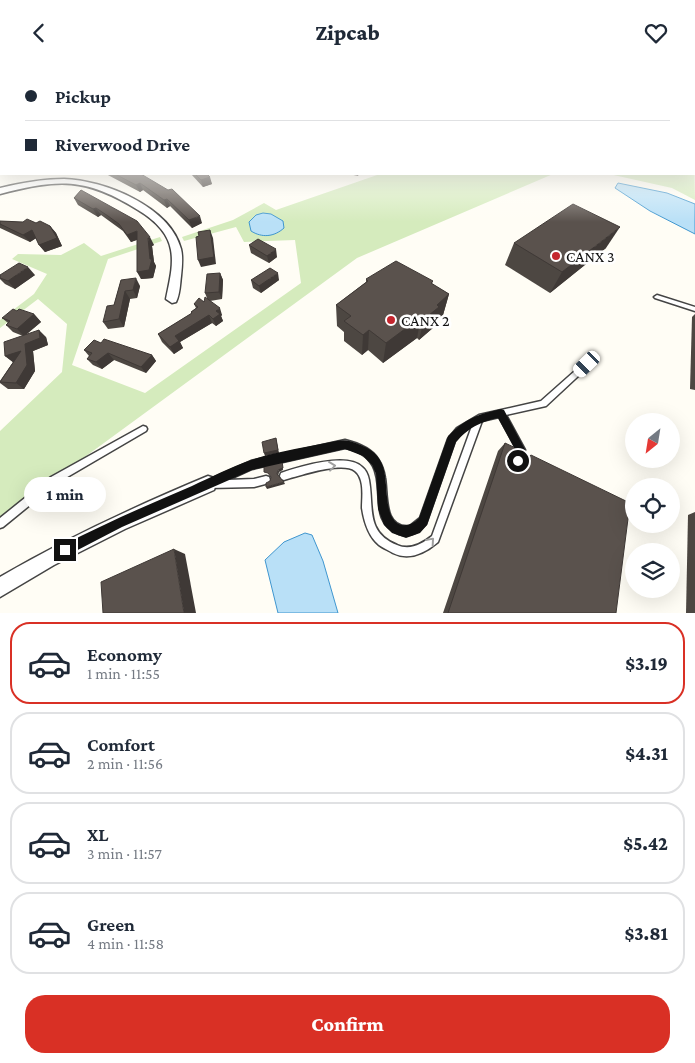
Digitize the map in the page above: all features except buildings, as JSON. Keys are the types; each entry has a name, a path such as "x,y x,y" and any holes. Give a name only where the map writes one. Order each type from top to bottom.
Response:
{"street":[{"path":"78,182 87,175"},
{"path":"0,191 39,183 78,182 102,187 151,215 164,227 172,238 178,269 172,299"},
{"path":"0,588 48,559 118,523 208,484"}],"lane":[{"path":"656,297 695,309"},
{"path":"208,484 251,465 345,444 367,452 376,461 381,474 383,509 388,521 396,529 406,532 416,529 423,521 452,439 460,431 479,418 543,404 587,364"},
{"path":"501,413 521,451 518,461"},
{"path":"284,476 334,464 351,465 360,469 364,476 368,520 375,535 388,547 400,551 414,552 425,547 435,539 479,418"},
{"path":"0,524 54,480 143,429"},
{"path":"208,484 254,483 266,480"}],"green space":[{"path":"377,175 551,175 357,258 0,519 0,431 62,372 67,324 38,299 0,328 0,320 34,294 47,274 12,259 18,254 61,255 84,243 101,256 160,237 162,241 108,259 72,365 145,393 301,283 295,240 244,242 236,227 184,241 182,237 233,220 264,203 276,210"},
{"path":"614,175 695,175 695,200 672,188"}],"water":[{"path":"618,183 667,193 695,204 695,234 650,211 615,188"},
{"path":"263,213 271,214 283,221 284,228 268,235 259,235 251,231 249,222 256,215"},
{"path":"305,533 312,535 323,561 338,613 278,613 265,560 284,542"}],"place":[{"name":"CANX 3","path":"556,256"},
{"name":"CANX 2","path":"391,320"}],"route":[{"path":"65,550 118,523 251,465 333,446 345,444 354,446 367,452 376,461 381,474 383,509 388,521 396,529 406,532 416,529 423,521 452,439 479,418 501,413 521,451 518,461"}]}
